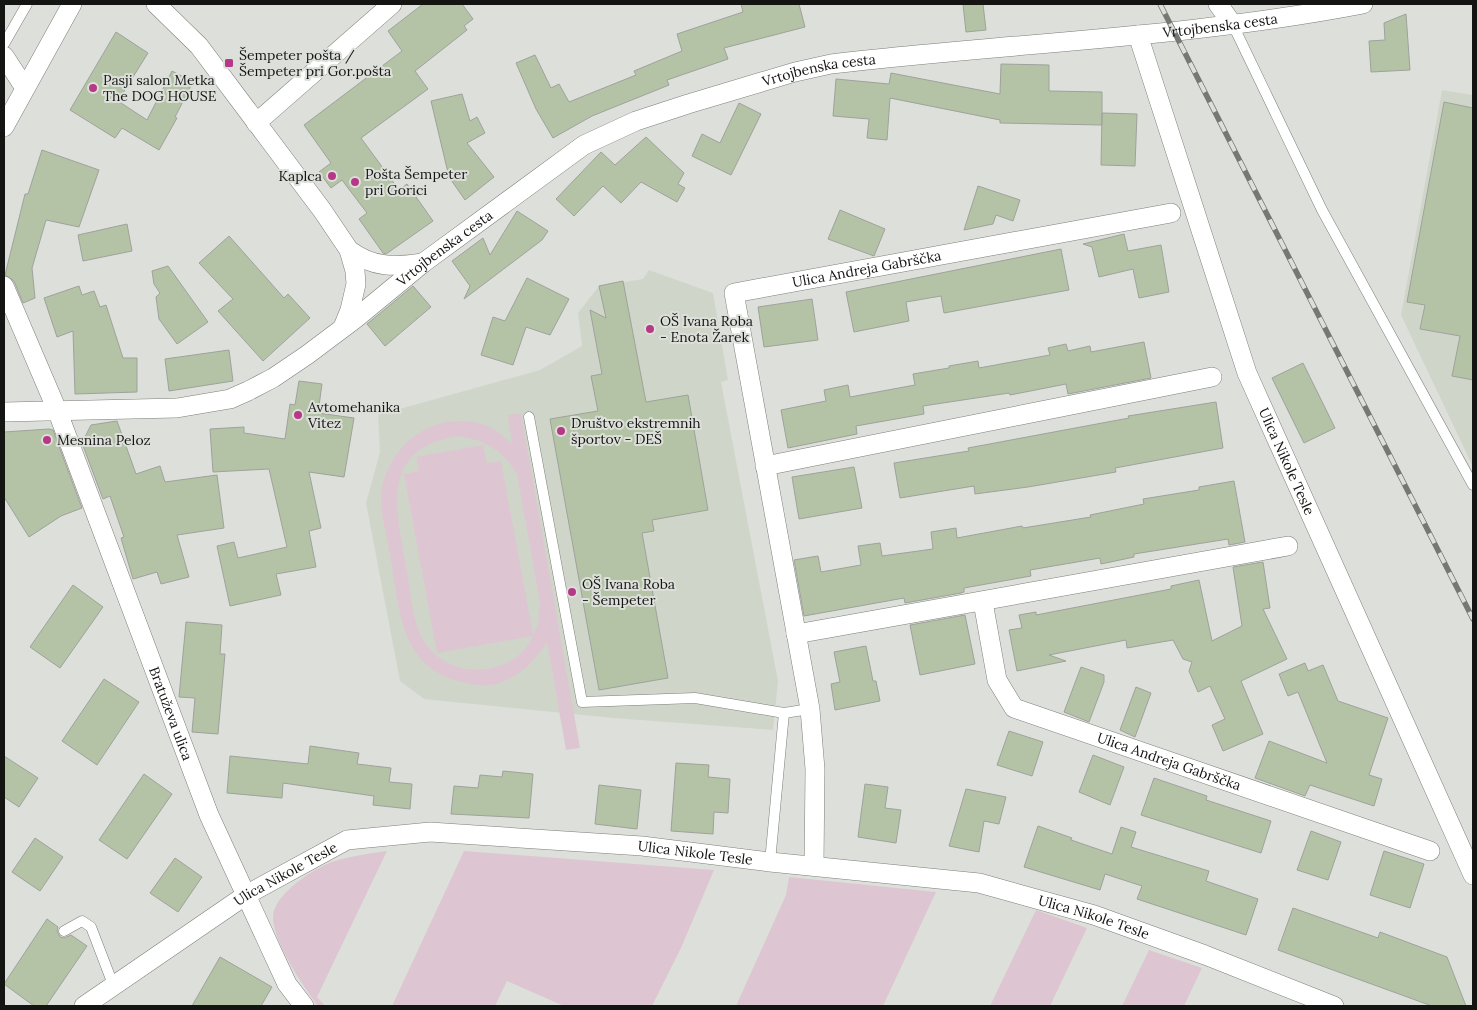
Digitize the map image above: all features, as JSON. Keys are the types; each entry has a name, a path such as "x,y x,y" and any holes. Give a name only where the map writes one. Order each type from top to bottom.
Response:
{"street":[{"path":"4,127 72,4"},
{"path":"156,4 199,46 322,210 349,250 356,271 356,284 344,327"},
{"path":"256,123 392,4"},
{"path":"1218,4 1233,25"},
{"name":"Vrtojbenska cesta","path":"4,412 177,408 230,398 273,378 344,327 424,264 584,145 636,121 794,72 831,64 1233,25 1300,16 1363,4"},
{"name":"Ulica Nikole Tesle","path":"1138,35 1247,374 1473,875"},
{"path":"4,56 25,88"},
{"name":"Ulica Andreja Gabrščka","path":"814,866 815,769 810,709 734,293 1171,213"},
{"path":"349,250 367,262 379,265 424,264"},
{"path":"4,286 58,410"},
{"path":"765,466 1212,377"},
{"name":"Bratuževa ulica","path":"58,410 209,815 288,984 304,1006"},
{"path":"796,634 1288,546"},
{"name":"Ulica Andreja Gabrščka","path":"983,602 997,680 1014,708 1430,851"},
{"name":"Ulica Nikole Tesle","path":"84,1006 246,895 347,840 430,832 642,846 770,862 979,883 1094,915 1205,955 1334,1006"}],"lane":[{"path":"4,44 27,4"},
{"path":"1233,25 1322,210 1473,485"},
{"path":"529,417 582,702 695,698 784,713 810,709"},
{"path":"770,862 784,713"},
{"path":"64,931 82,921 91,927 114,987"}],"shaded area":[{"path":"1442,90 1473,95 1473,467 1401,315"},
{"name":"OŠ Ivana Roba - Šempeter","path":"649,270 713,293 728,380 721,382 778,681 773,730 613,718 424,699 400,681 366,503 380,452 378,415 540,370 582,346 578,313 599,286 643,279"},
{"path":"521,413 580,748 566,750 547,642 527,667 518,674 498,683 477,685 452,679 432,669 419,656 409,640 397,600 381,504 382,487 387,471 395,457 404,445 416,435 444,423 460,421 487,426 512,444 508,415","holes":["458,436 485,443 499,452 517,474 540,603 538,624 533,634 501,461 487,463 483,445 416,457 419,471 404,474 437,653 533,636 524,650 511,661 496,667 480,670 448,663 435,654 424,641 412,607 397,506 398,486 404,469 414,454 432,443"]},
{"path":"387,851 317,997 325,1006 318,1006 297,976 278,939 273,918 279,900 296,883 327,864 341,859"},
{"path":"464,851 714,870 681,948 652,1006 564,1006 507,981 495,1006 392,1006"},
{"path":"789,877 936,892 883,1006 736,1006 786,895"},
{"path":"1036,910 1087,928 1050,1006 990,1006"},
{"path":"1149,950 1202,968 1184,1006 1122,1006"}],"building":[{"path":"423,4 462,4 473,19 464,26 467,30 415,71 428,89 361,138 399,190 407,184 433,221 386,254 383,253 359,219 367,213 342,180 331,188 319,172 331,163 304,125 402,51 388,31"},
{"path":"741,4 799,4 805,27 724,48 728,59 667,80 669,85 592,116 553,138 536,109 516,63 535,55 551,88 559,84 569,102 636,75 634,71 682,51 677,34 743,12"},
{"path":"963,4 983,4 986,30 966,32"},
{"path":"1406,14 1410,70 1371,72 1369,41 1385,40 1384,23"},
{"path":"116,32 148,53 118,101 147,120 172,71 193,82 175,117 177,118 159,150 122,128 115,138 70,110"},
{"path":"1001,64 1049,65 1049,91 1102,92 1102,125 1000,123 1000,120 890,98 887,140 867,138 869,119 833,116 836,79 889,84 891,73 1000,94"},
{"path":"462,94 470,121 477,117 485,133 467,143 494,177 465,200 449,177 431,101"},
{"path":"1444,102 1473,108 1473,380 1452,376 1460,336 1420,329 1425,305 1407,302"},
{"path":"739,103 761,114 731,175 692,156 702,134 720,143"},
{"path":"1102,113 1137,114 1135,166 1101,165"},
{"path":"646,137 684,173 678,184 685,188 677,202 641,182 621,203 603,186 574,216 556,199 601,152 615,165"},
{"path":"42,150 99,170 79,227 46,220 32,268 35,298 23,303 14,281 5,275 25,194 28,194"},
{"path":"978,186 1020,200 1013,221 996,215 993,224 964,230"},
{"path":"840,210 885,229 874,256 828,239"},
{"path":"517,211 548,231 542,240 464,299 470,286 452,261 483,238 490,255"},
{"path":"127,224 132,251 83,261 78,235"},
{"path":"1124,234 1128,251 1161,245 1169,292 1139,298 1133,269 1099,277 1092,247 1083,244"},
{"path":"229,236 284,298 288,294 310,318 263,361 218,311 233,299 199,263"},
{"path":"1061,249 1069,290 944,313 941,296 906,302 909,321 854,332 846,292"},
{"path":"168,266 208,322 177,344 159,319 156,297 160,293 154,284 152,271"},
{"path":"527,278 569,299 550,335 526,327 513,365 481,355 493,317 505,321"},
{"name":"OŠ Ivana Roba - Šempeter","path":"623,281 646,402 688,395 708,510 652,520 654,531 642,533 668,678 599,690 550,419 598,411 591,376 602,374 590,310 606,318 599,286"},
{"path":"79,286 82,295 94,291 100,307 106,305 123,358 137,358 137,392 75,394 73,331 57,337 44,298"},
{"path":"413,286 431,307 385,346 367,324"},
{"path":"812,299 818,340 764,347 758,307"},
{"path":"1144,342 1151,378 1068,394 1066,384 1010,395 1009,393 923,406 924,414 856,426 857,434 788,448 781,410 826,401 824,390 848,385 850,397 915,385 913,374 978,361 979,368 1050,355 1048,348 1066,344 1068,351 1090,346 1091,352"},
{"path":"229,350 233,381 169,391 165,359"},
{"path":"1303,363 1335,428 1304,443 1272,378"},
{"path":"299,381 322,384 318,413 354,418 344,477 309,472 321,528 309,531 316,567 276,574 281,595 230,606 217,546 234,542 238,558 287,547 269,469 213,472 210,429 244,427 244,433 285,439 290,404 295,405"},
{"path":"1216,402 1223,448 1115,468 1116,472 1028,487 975,494 974,486 900,498 894,463 969,451 968,448 1129,418 1128,416"},
{"path":"117,421 136,474 160,466 165,482 217,475 224,528 177,535 189,577 161,584 157,572 133,579 121,538 124,537 110,496 103,499 82,443 91,425"},
{"path":"53,430 82,508 61,516 29,537 4,497 4,432"},
{"path":"854,467 862,508 799,519 792,477"},
{"path":"1234,481 1245,542 1229,545 1228,539 1134,554 1134,557 1101,564 1100,558 1030,570 1031,576 964,588 964,592 961,593 905,603 904,598 804,616 794,560 818,556 821,572 861,565 858,546 880,543 882,556 933,549 931,532 956,528 957,538 1022,526 1023,528 1091,517 1090,515 1144,504 1143,499 1199,490 1199,487"},
{"path":"1263,562 1270,608 1263,609 1287,659 1241,681 1263,734 1223,751 1212,725 1225,719 1210,686 1198,692 1189,671 1192,662 1183,659 1173,640 1127,648 1126,640 1049,655 1066,661 1017,671 1009,630 1022,628 1019,615 1036,612 1036,615 1171,589 1171,586 1199,580 1212,641 1242,626 1233,567"},
{"path":"73,585 103,607 60,668 30,647"},
{"path":"965,615 975,664 920,675 910,625"},
{"path":"186,622 222,625 220,654 225,654 218,734 192,732 195,698 179,697"},
{"path":"866,646 873,681 876,681 880,701 835,710 831,684 840,682 834,652"},
{"path":"1305,663 1308,671 1323,665 1338,701 1388,718 1369,775 1382,779 1374,806 1310,785 1305,796 1255,778 1269,741 1327,763 1298,692 1288,696 1279,674"},
{"path":"1081,667 1104,675 1104,682 1089,722 1064,712"},
{"path":"104,679 139,702 97,765 62,741"},
{"path":"1136,687 1151,693 1135,737 1120,730"},
{"path":"1009,731 1043,742 1032,776 997,765"},
{"path":"310,746 359,753 357,764 391,768 389,782 412,784 410,809 373,805 374,796 283,783 282,798 227,793 230,756 308,764"},
{"path":"1093,755 1124,767 1110,805 1079,792"},
{"path":"4,756 38,778 19,807 4,797"},
{"path":"676,763 709,765 708,777 730,779 728,813 714,812 713,834 671,831"},
{"path":"503,771 533,774 529,818 451,814 454,786 478,788 480,775 502,777"},
{"path":"144,774 172,794 127,859 99,840"},
{"path":"1154,778 1207,796 1206,800 1271,821 1261,853 1141,815"},
{"path":"865,784 888,787 885,808 901,810 896,843 858,837"},
{"path":"599,785 641,790 637,829 595,824"},
{"path":"966,789 1006,797 999,824 984,821 979,852 949,846"},
{"path":"1038,826 1112,854 1121,827 1136,832 1131,847 1209,871 1206,881 1258,899 1246,935 1137,899 1142,886 1105,874 1100,890 1024,867"},
{"path":"1311,831 1341,842 1328,880 1297,870"},
{"path":"35,838 63,857 40,891 12,872"},
{"path":"1384,851 1424,864 1410,908 1370,895"},
{"path":"175,858 202,877 178,912 150,893"},
{"path":"1293,908 1378,938 1380,932 1447,957 1466,1006 1432,1006 1278,950"},
{"path":"47,919 58,927 57,931 60,937 64,938 71,935 87,946 46,1006 34,1006 4,984"},
{"path":"220,957 272,987 261,1006 192,1006"}],"railway":[{"path":"1160,4 1473,619"}],"place":[{"name":"Šempeter pošta / Šempeter pri Gor.pošta","path":"229,63"},
{"name":"Pasji salon Metka The DOG HOUSE","path":"93,88"},
{"name":"Kaplca","path":"332,176"},
{"name":"Pošta Šempeter pri Gorici","path":"355,182"},
{"name":"OŠ Ivana Roba - Enota Žarek","path":"650,329"},
{"name":"Avtomehanika Vitez","path":"298,415"},
{"name":"Društvo ekstremnih športov - DEŠ","path":"561,431"},
{"name":"Mesnina Peloz","path":"47,440"},
{"name":"OŠ Ivana Roba - Šempeter","path":"572,592"}]}
